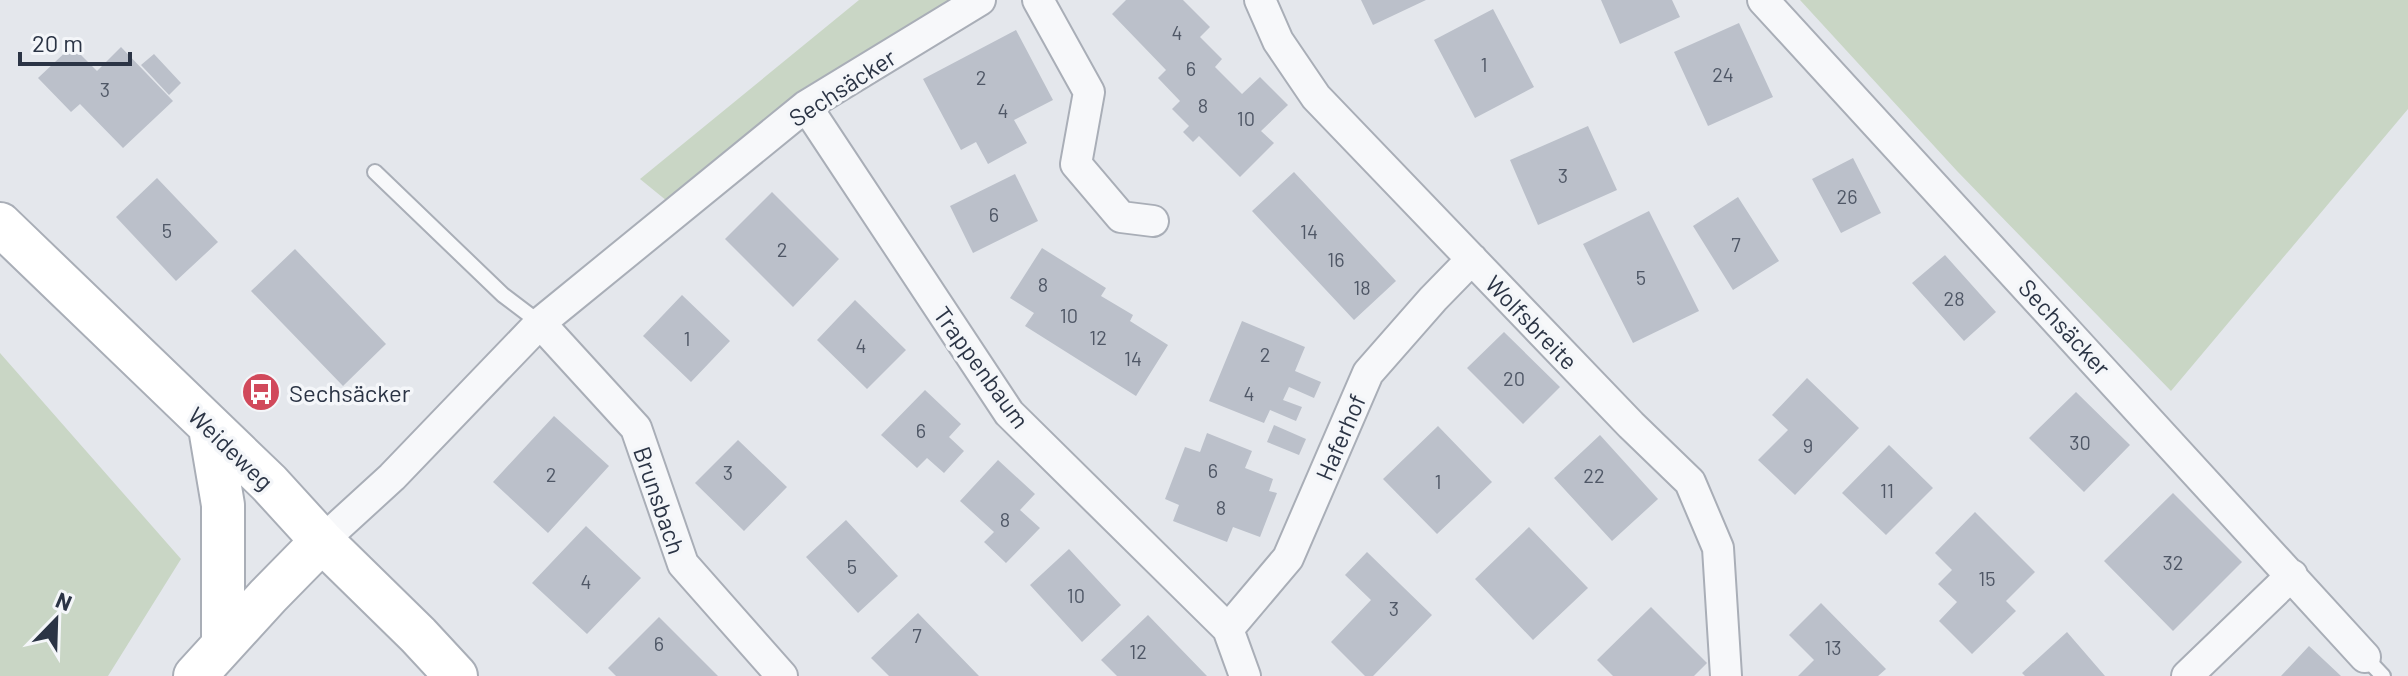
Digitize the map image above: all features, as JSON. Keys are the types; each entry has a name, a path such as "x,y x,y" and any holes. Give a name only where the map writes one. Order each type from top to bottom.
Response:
{"main road":[{"name":"Weideweg","path":"0,224 269,483 456,676"},
{"path":"210,428 223,505 223,645"},
{"path":"195,676 322,541"}],"street":[{"name":"Sechsäcker","path":"322,541 392,477 540,323 806,106 980,0"},
{"path":"1038,0 1089,92 1076,164 1121,217 1153,221"},
{"name":"Wolfsbreite","path":"1260,0 1278,41 1316,97 1690,482 1718,548 1726,676"},
{"name":"Sechsäcker","path":"1763,0 2374,666"},
{"name":"Trappenbaum","path":"806,106 1009,413 1228,629 1245,676"},
{"name":"Haferhof","path":"1228,629 1288,558 1368,373 1472,259"},
{"name":"Brunsbach","path":"540,323 636,428 683,564 782,676"},
{"path":"2187,676 2292,575"}],"lane":[{"path":"375,172 503,295 540,323"}],"green space":[{"path":"859,0 952,0 802,89 667,201 640,179"},
{"path":"1800,0 2408,0 2408,109 2171,391 1957,171"},
{"path":"0,353 181,559 108,676 0,676"}],"building":[{"path":"1126,0 1183,0 1210,27 1200,37 1222,59 1215,67 1242,94 1260,77 1288,105 1261,131 1274,143 1240,177 1199,136 1193,142 1183,132 1189,126 1172,109 1180,101 1158,78 1166,70 1112,14"},
{"path":"1361,0 1426,0 1373,25"},
{"path":"1601,0 1672,0 1680,17 1620,44"},
{"path":"1493,9 1534,87 1475,118 1434,40"},
{"path":"1739,23 1773,97 1708,126 1674,52"},
{"path":"1016,30 1053,100 1014,120 1027,143 988,164 976,142 961,150 923,79"},
{"path":"72,46 97,71 121,47 173,101 123,148 80,104 71,112 38,78"},
{"path":"154,54 181,83 169,95 141,65"},
{"path":"1588,126 1617,190 1538,225 1510,160"},
{"path":"1853,158 1881,213 1841,233 1812,179"},
{"path":"1294,172 1396,281 1354,320 1252,211"},
{"path":"1015,174 1038,221 973,253 950,206"},
{"path":"157,178 218,242 176,281 116,217"},
{"path":"772,192 839,259 793,307 725,239"},
{"path":"1738,197 1779,261 1733,290 1693,226"},
{"path":"1649,211 1699,311 1633,343 1583,244"},
{"path":"1042,248 1106,288 1101,296 1133,315 1130,321 1168,345 1136,396 1025,326 1034,313 1010,298"},
{"path":"295,249 386,344 343,386 251,291"},
{"path":"1945,255 1996,312 1964,341 1912,283"},
{"path":"682,295 730,341 691,382 643,336"},
{"path":"855,300 906,350 867,389 817,340"},
{"path":"1242,321 1305,347 1295,371 1321,382 1314,398 1289,387 1283,400 1302,407 1296,421 1270,410 1264,423 1209,401"},
{"path":"1504,332 1560,387 1523,424 1467,368"},
{"path":"1807,378 1859,428 1795,495 1758,460 1788,430 1772,415"},
{"path":"925,390 961,424 949,437 964,451 944,473 927,458 917,468 881,435"},
{"path":"2076,392 2130,445 2084,492 2029,438"},
{"path":"554,416 609,466 548,533 493,482"},
{"path":"1274,425 1306,439 1299,455 1267,442"},
{"path":"1438,426 1492,482 1437,534 1383,479"},
{"path":"1207,433 1252,451 1245,468 1273,479 1269,491 1277,493 1260,537 1233,527 1227,542 1173,521 1179,505 1165,499 1185,447 1200,452"},
{"path":"1600,435 1658,499 1612,541 1554,478"},
{"path":"738,440 787,487 744,531 695,483"},
{"path":"1889,445 1933,488 1886,535 1842,493"},
{"path":"998,460 1035,494 1020,510 1040,528 1006,563 984,542 994,532 960,501"},
{"path":"2173,493 2242,562 2173,631 2104,561"},
{"path":"1975,512 2035,572 2006,601 2016,611 1972,654 1939,621 1957,602 1938,584 1952,570 1935,553"},
{"path":"846,520 898,576 858,613 806,557"},
{"path":"586,526 641,578 587,634 532,583"},
{"path":"1529,527 1588,588 1533,640 1475,579"},
{"path":"1069,549 1121,605 1082,642 1030,585"},
{"path":"1367,552 1432,615 1373,676 1365,676 1331,642 1371,600 1345,575"},
{"path":"1821,603 1886,669 1878,676 1798,676 1814,660 1789,635"},
{"path":"1651,607 1707,663 1694,676 1613,676 1597,660"},
{"path":"918,613 979,676 889,676 871,658"},
{"path":"1148,615 1207,676 1117,676 1101,660"},
{"path":"659,617 718,676 616,676 608,668"},
{"path":"2067,632 2105,676 2025,676 2022,673"},
{"path":"2309,646 2341,676 2281,676"}],"place":[{"name":"Sechsäcker","path":"261,392"}]}
